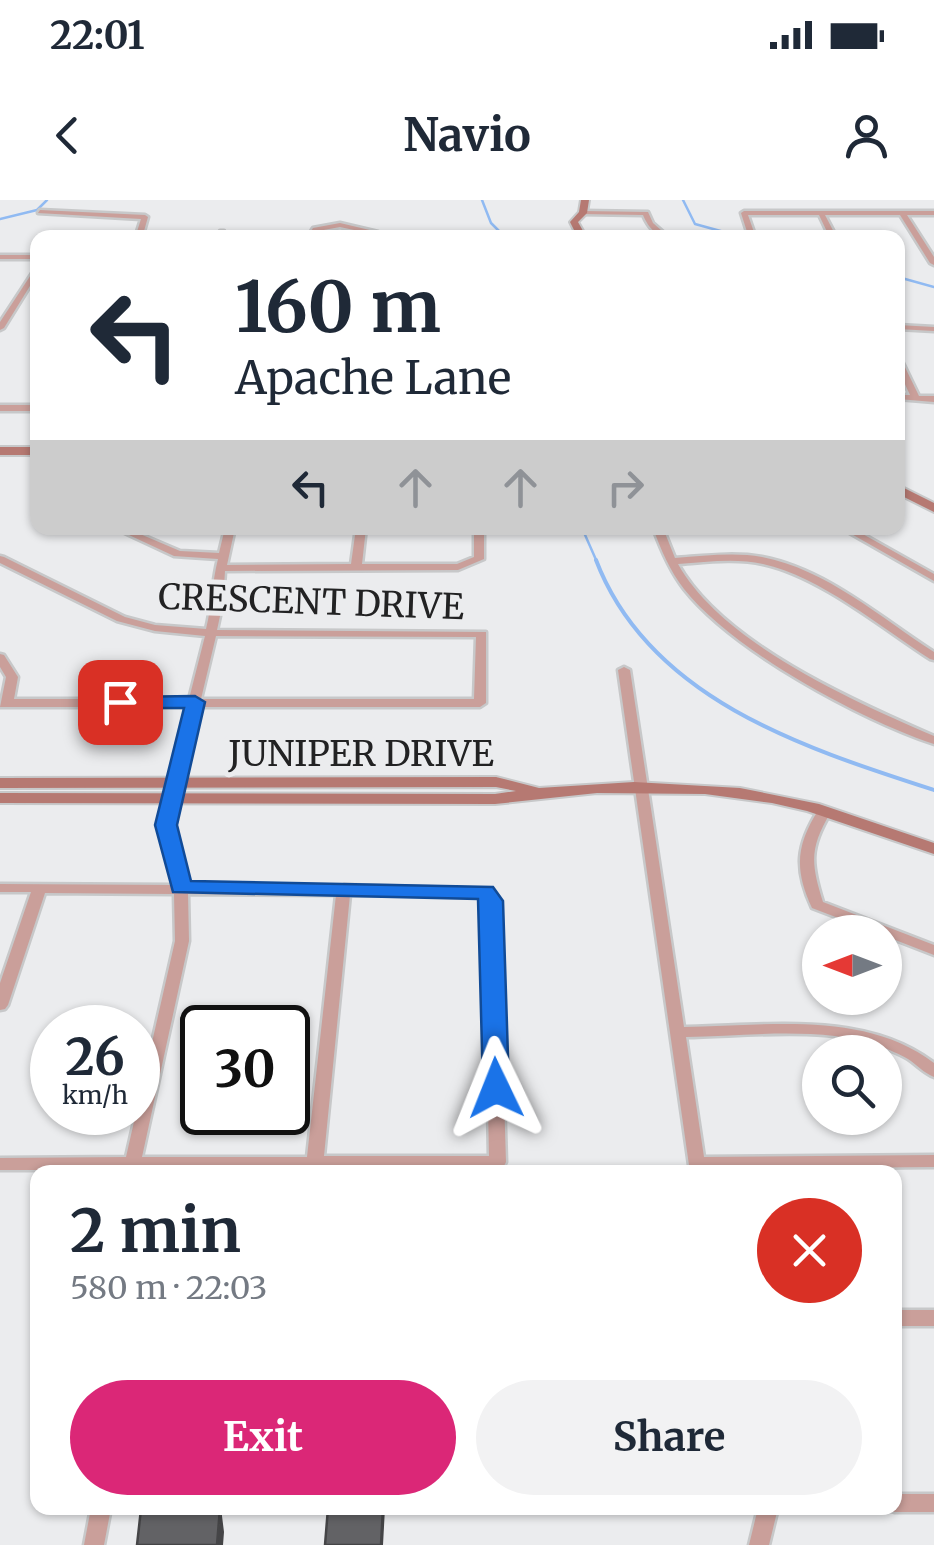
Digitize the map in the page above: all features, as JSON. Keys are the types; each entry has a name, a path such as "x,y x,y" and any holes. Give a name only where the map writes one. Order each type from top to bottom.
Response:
{"street":[{"path":"579,230 574,222 583,212 585,200"},
{"path":"40,212 145,217 141,230"},
{"path":"583,212 646,213 657,230"},
{"path":"749,230 744,213 934,213"},
{"path":"821,213 830,230"},
{"path":"902,213 934,263"},
{"path":"314,230 340,224 364,230"},
{"path":"0,257 30,257"},
{"path":"0,328 30,279"},
{"path":"905,327 934,329"},
{"path":"905,375 916,398"},
{"path":"905,397 934,399"},
{"path":"0,408 30,408"},
{"path":"0,455 30,454"},
{"path":"905,486 934,500"},
{"path":"905,493 934,508"},
{"path":"134,535 178,554 222,562 356,568 458,567 479,559 478,535"},
{"path":"132,1165 182,941 182,888 168,843 173,790 211,633 228,535"},
{"path":"356,568 359,535"},
{"path":"661,535 671,562 694,595 743,638 825,686 934,740"},
{"path":"858,535 934,578"},
{"path":"671,562 730,558 766,561 796,571 934,657"},
{"name":"CRESCENT DRIVE","path":"0,559 121,619 155,628 211,633 482,634 480,703 195,702"},
{"path":"0,657 12,677 4,703 195,702"},
{"path":"624,670 698,1165"},
{"name":"JUNIPER DRIVE","path":"0,783 495,799 541,791 640,790 773,798 934,849"},
{"name":"JUNIPER DRIVE","path":"0,798 173,790"},
{"path":"824,812 805,840 804,862 817,905 934,950"},
{"path":"0,888 485,892 491,901 498,1162 242,1165"},
{"path":"0,1005 40,888"},
{"path":"316,1163 344,889"},
{"path":"679,1032 868,1034 920,1057 934,1071"},
{"path":"799,1165 934,1161"},
{"path":"0,1164 33,1165"},
{"path":"902,1318 934,1318"},
{"path":"902,1504 934,1504"},
{"path":"94,1545 100,1515"},
{"path":"758,1545 766,1515"}],"building":[{"path":"140,1515 219,1515 217,1545 137,1545"},
{"path":"327,1515 383,1515 381,1545 325,1545"}],"waterway":[{"path":"0,219 37,210 47,200"},
{"path":"482,200 498,230"},
{"path":"683,200 695,224 717,230"},
{"path":"905,279 934,287"},
{"path":"585,535 597,562"},
{"path":"597,562 620,608 653,649 692,683 784,735 934,790"}],"route":[{"path":"120,702 195,702 166,825 182,888 485,892 491,901 496,1088"}]}
